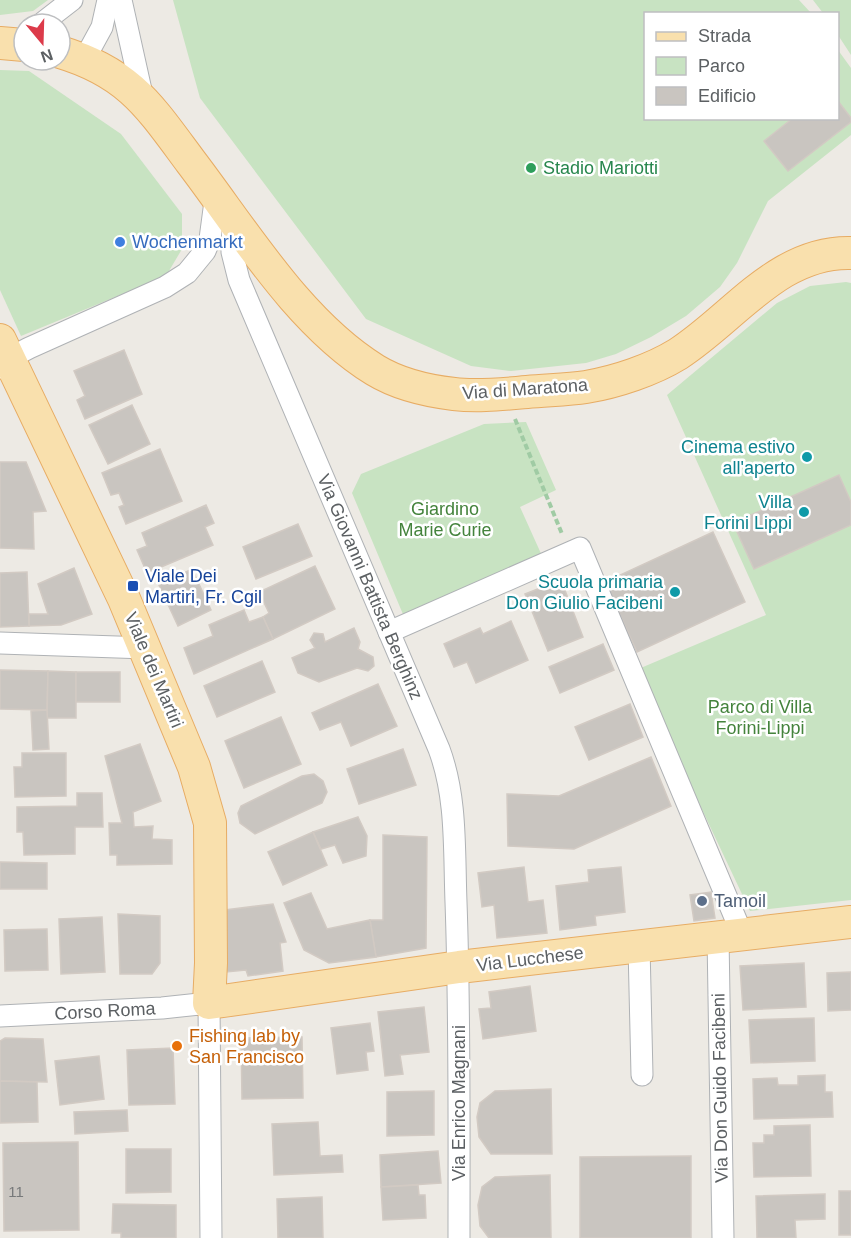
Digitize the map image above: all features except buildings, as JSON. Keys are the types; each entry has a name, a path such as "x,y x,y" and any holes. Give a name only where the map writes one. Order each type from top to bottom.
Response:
{"main road":[{"name":"Via di Maratona","path":"72,56 112,74 143,99 302,308 351,353 376,371 397,381 453,394 504,394 586,387 648,368 675,356 783,271 802,261 826,254 851,253"},
{"name":"Viale dei Martiri","path":"3,356 146,648 194,767 210,823 209,1003"},
{"name":"Via Lucchese","path":"209,1003 459,967 851,922"}],"street":[{"path":"57,12 72,0"},
{"path":"72,56 102,27 108,0"},
{"path":"120,0 143,99"},
{"path":"3,356 29,348 165,287 187,273 197,262 225,206"},
{"name":"Via Giovanni Battista Berghinz","path":"225,206 239,280 439,749 448,775 452,805 459,967"},
{"path":"389,632 580,548 730,936"},
{"path":"0,643 146,648"},
{"name":"Via Don Guido Facibeni","path":"723,1238 730,936"},
{"path":"639,946 642,1075"},
{"name":"Via Enrico Magnani","path":"459,967 459,1238"},
{"path":"209,1003 211,1238"},
{"name":"Corso Roma","path":"0,1016 162,1008 209,1003"}],"path":[{"path":"504,394 570,553"}],"green space":[{"path":"0,0 48,0 33,11 0,15"},
{"name":"Stadio Mariotti","path":"173,0 799,0 810,12 644,12 644,120 839,120 839,51 851,68 851,135 768,201 737,263 720,287 686,316 616,354 586,363 511,371 471,366 366,319 200,98"},
{"path":"813,0 851,0 851,55 839,37 839,12 822,12"},
{"path":"0,70 30,72 121,134 182,214 182,249 166,276 21,336 0,290"},
{"name":"Parco di Villa Forini-Lippi","path":"851,283 851,900 750,911 636,670 766,615 667,395 777,303 810,286"},
{"name":"Giardino Marie Curie","path":"526,422 556,490 520,507 543,558 405,619 352,493 361,474 484,424"}],"place":[{"name":"Stadio Mariotti","path":"531,168"},
{"name":"Wochenmarkt","path":"120,242"},
{"name":"Cinema estivo all'aperto","path":"807,457"},
{"name":"Villa Forini Lippi","path":"804,512"},
{"name":"Viale Dei Martiri, Fr. Cgil","path":"133,586"},
{"name":"Scuola primaria Don Giulio Facibeni","path":"675,592"},
{"name":"Tamoil","path":"702,901"},
{"name":"Fishing lab by San Francisco","path":"177,1046"}]}
